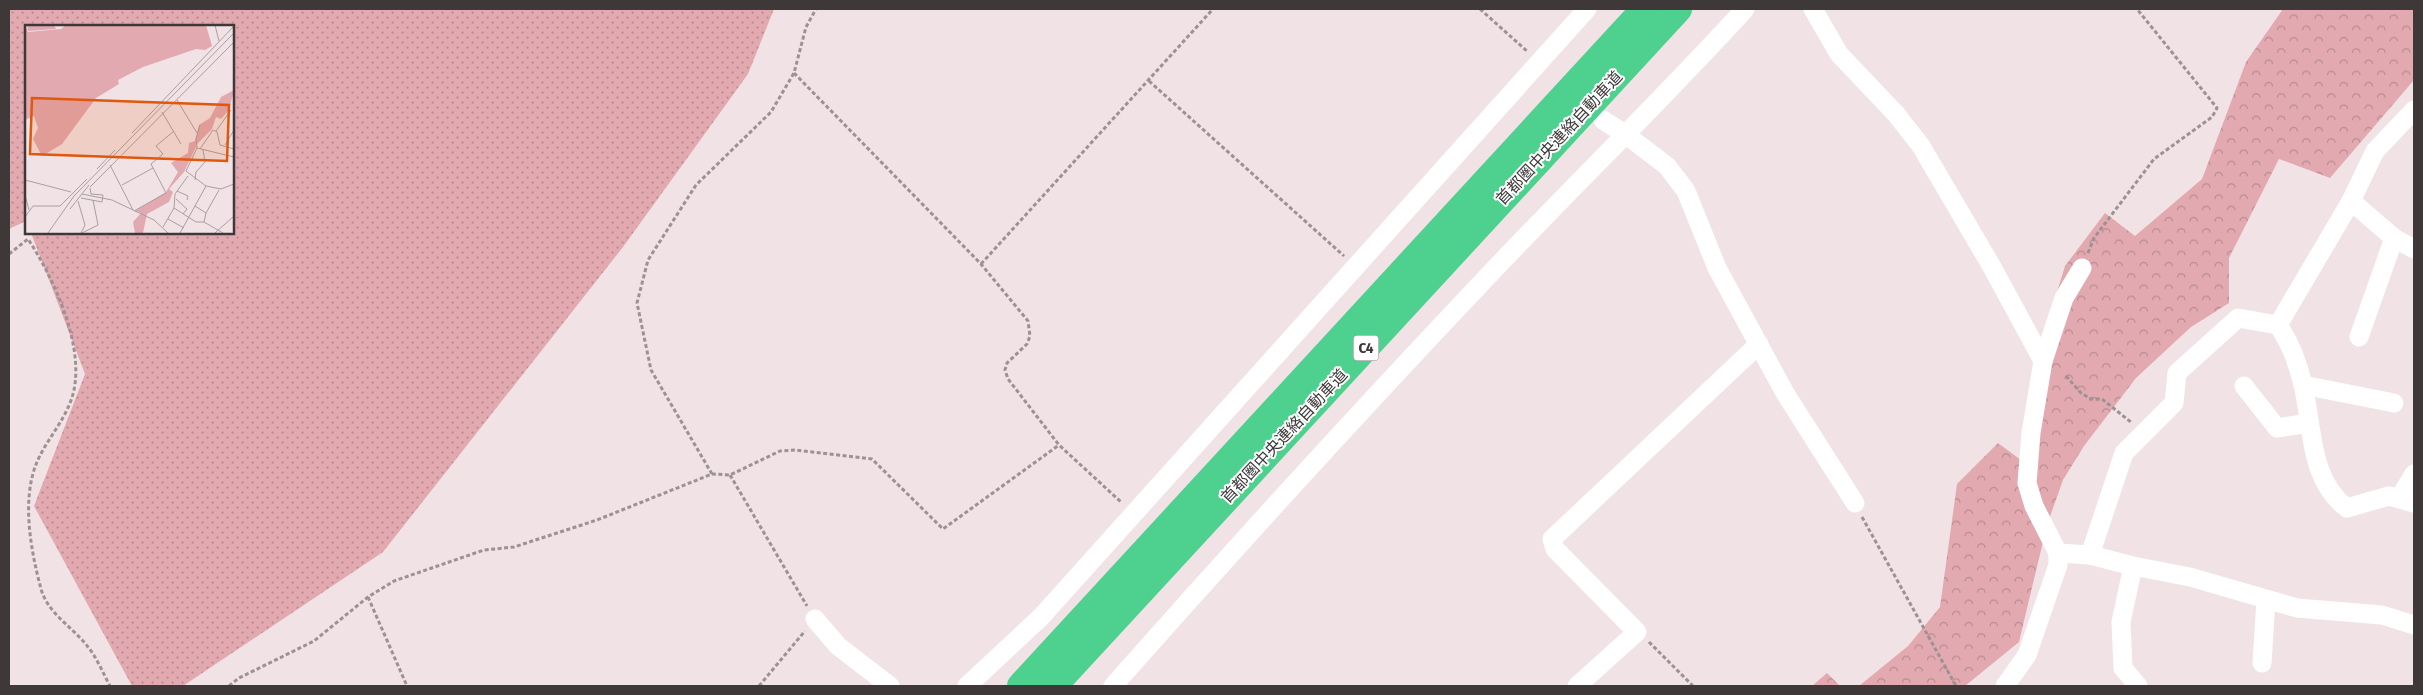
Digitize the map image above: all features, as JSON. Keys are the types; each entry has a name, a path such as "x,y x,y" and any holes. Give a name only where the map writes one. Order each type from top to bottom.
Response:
{"highway":[{"name":"首都圏中央連絡自動車道","path":"1021,686 1645,9"},
{"name":"首都圏中央連絡自動車道","path":"1053,686 1678,9"}],"street":[{"path":"967,686 1041,617 1586,9"},
{"path":"1113,686 1256,525 1487,276 1745,9"},
{"path":"1813,9 1839,54 1896,114 1921,146 1992,267 2043,361"},
{"path":"2278,325 2351,201 2375,150 2412,115"},
{"path":"1603,120 1667,166 1686,191 1717,268 1785,393 1855,502"},
{"path":"2351,201 2394,238 2414,249"},
{"path":"2359,337 2394,238"},
{"path":"2005,686 2027,655 2058,565 2058,553 2034,506 2026,483 2031,433 2043,361 2064,298 2082,268"},
{"path":"2090,555 2124,453 2174,403 2177,373 2238,318 2278,325 2292,346 2304,386 2317,466 2335,499 2348,508 2389,496 2407,500 2414,474"},
{"path":"1577,686 1637,632 1555,549 1552,538 1759,344"},
{"path":"2244,386 2277,428 2309,423"},
{"path":"2304,386 2394,403"},
{"path":"2058,553 2090,555 2133,566 2190,577 2297,608 2382,615 2414,625"},
{"path":"2133,566 2121,622 2123,668 2138,686"},
{"path":"2262,663 2266,600"},
{"path":"815,619 838,646 890,686"}],"path":[{"path":"712,474 651,370 638,303 648,260 696,185 770,112 794,73 806,27 816,9"},
{"path":"981,264 1213,9"},
{"path":"1480,9 1540,62"},
{"path":"2082,268 2094,238 2154,159 2212,117 2217,108 2137,9"},
{"path":"794,73 981,264 1028,321 1030,336 1027,344 1007,362 1005,370 1008,379 1059,445 1135,514"},
{"path":"1150,80 1355,267"},
{"path":"9,254 28,239 51,279 74,348 75,385 58,429 37,462 32,480 29,520 41,591 49,606 88,647 110,686"},
{"path":"2066,376 2082,393 2092,399 2102,399 2144,433"},
{"path":"229,686 239,678 290,651 314,642 368,597 394,581 484,550 514,547 597,520 712,474 730,475 780,451 787,450 872,460 943,529 1059,445"},
{"path":"730,475 815,619 759,686"},
{"path":"1855,502 1866,526 1956,686"},
{"path":"368,597 407,686"},
{"path":"1637,632 1693,686"}],"green space":[{"path":"9,9 774,9 748,74 623,247 383,552 183,686 132,686 34,506 85,374 31,234 234,234 234,25 25,25 25,221 9,229"},
{"path":"2283,9 2414,9 2414,80 2330,178 2279,159 2229,258 2229,303 2191,327 2136,378 2084,446 2063,480 2047,525 2019,642 1965,686 1859,686 1908,646 1940,607 1957,484 1998,443 2033,469 2034,366 2065,266 2105,213 2135,236 2202,179 2246,62"},
{"path":"1827,673 1840,686 1812,686"}]}
